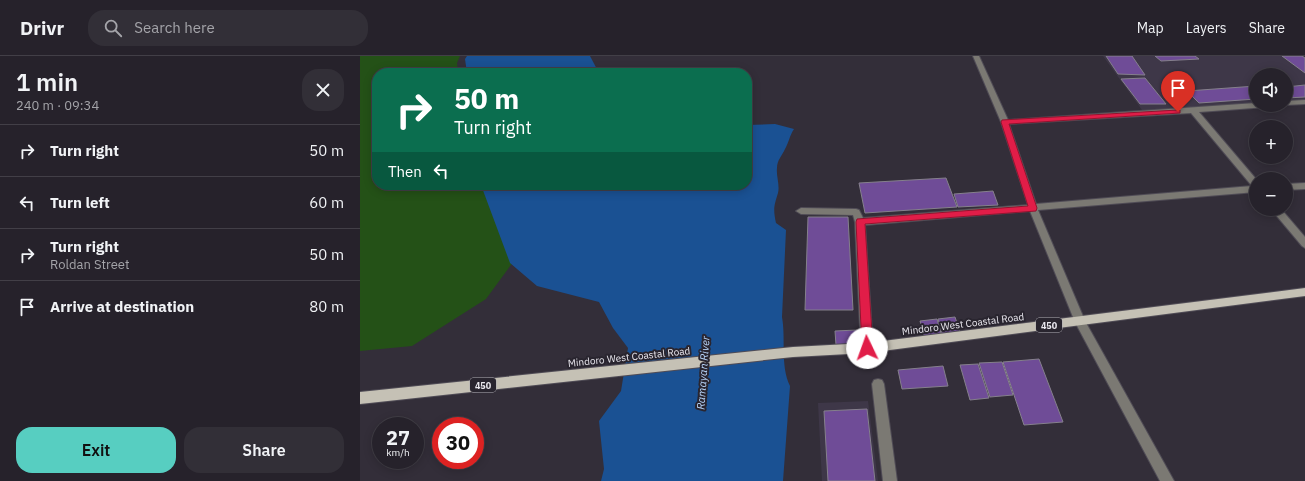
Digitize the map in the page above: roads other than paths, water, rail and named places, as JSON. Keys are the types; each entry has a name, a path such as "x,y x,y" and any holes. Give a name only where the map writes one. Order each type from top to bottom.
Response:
{"main road":[{"name":"Mindoro West Coastal Road","path":"360,398 793,352 867,348 1080,322 1305,292"}],"street":[{"path":"976,56 1005,122 1033,208 1080,322 1167,481"},
{"path":"1293,103 1305,102"},
{"path":"1005,122 1249,106"},
{"path":"1194,111 1249,177"},
{"path":"1293,187 1305,186"},
{"path":"860,222 1249,190"},
{"path":"801,212 856,212 860,222 867,348"},
{"path":"1282,216 1305,244"},
{"path":"878,384 890,481"}],"water":[{"path":"467,56 590,56 596,68 466,68 465,59"},
{"name":"Ramayan River","path":"775,124 794,129 777,165 778,190 774,211 776,223 786,230 782,317 784,361 790,386 783,481 601,481 604,469 599,421 621,391 628,348 613,328 599,302 537,286 510,263 483,190 752,190 752,125"}]}
